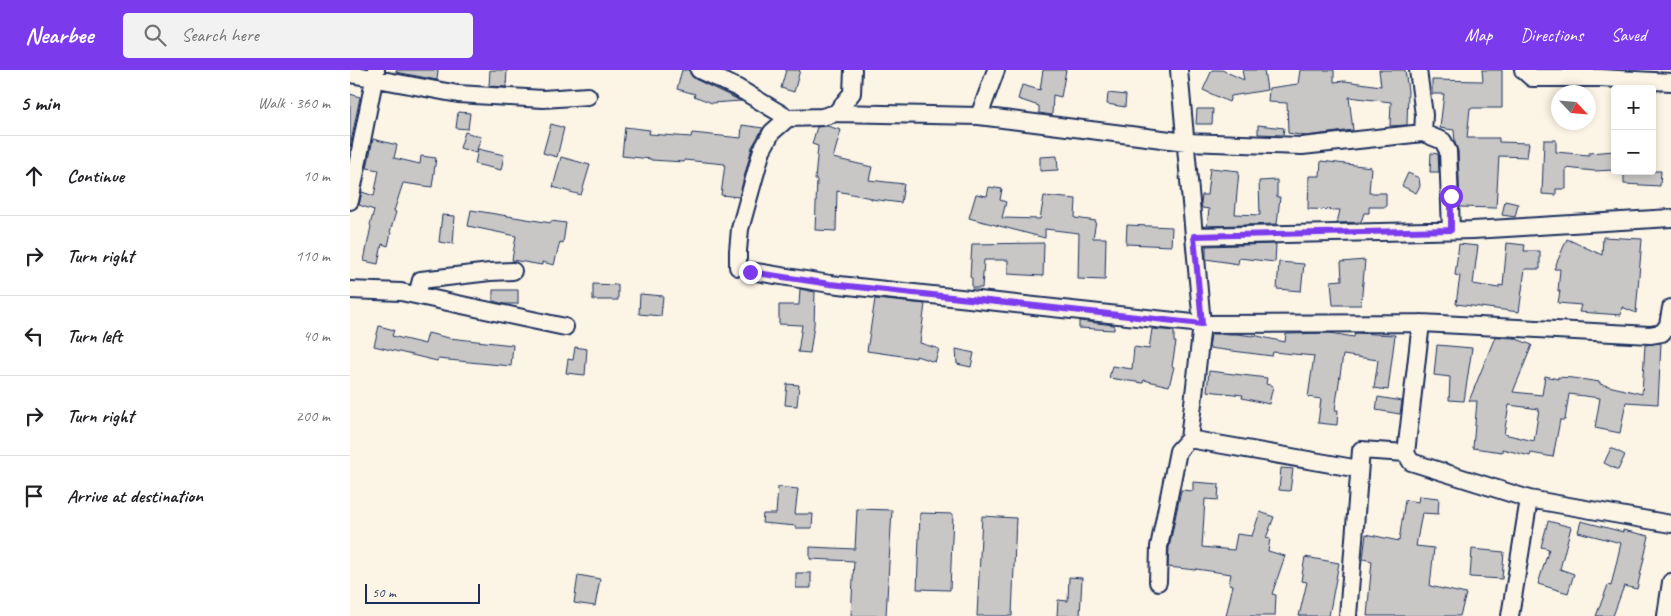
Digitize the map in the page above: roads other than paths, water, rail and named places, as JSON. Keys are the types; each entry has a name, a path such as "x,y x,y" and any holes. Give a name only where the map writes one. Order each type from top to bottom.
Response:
{"street":[{"path":"699,70 738,88 788,118 822,117 836,113 978,116 1186,142 1302,146 1423,133 1443,141 1448,151 1451,230"},
{"path":"836,113 852,92 853,70"},
{"path":"978,116 996,70"},
{"path":"1158,582 1159,547 1178,451 1188,439 1202,324 1179,70"},
{"path":"1418,70 1424,115 1423,133"},
{"path":"1523,70 1532,78 1600,74 1671,82"},
{"path":"350,74 375,74 458,94 543,99 588,96"},
{"path":"350,202 375,74"},
{"path":"788,118 772,132 762,150 740,229 738,251 744,269 830,284 1202,324 1421,323 1650,335 1662,333 1668,325 1671,308"},
{"path":"1194,236 1451,230 1671,218"},
{"path":"416,295 420,280 513,271"},
{"path":"350,290 401,292 565,327"},
{"path":"1421,323 1406,452 1411,462 1529,500 1671,524"},
{"path":"1188,439 1359,469"},
{"path":"1348,616 1361,450 1406,452"},
{"path":"1510,616 1529,500"},
{"path":"1666,616 1671,582"}]}
